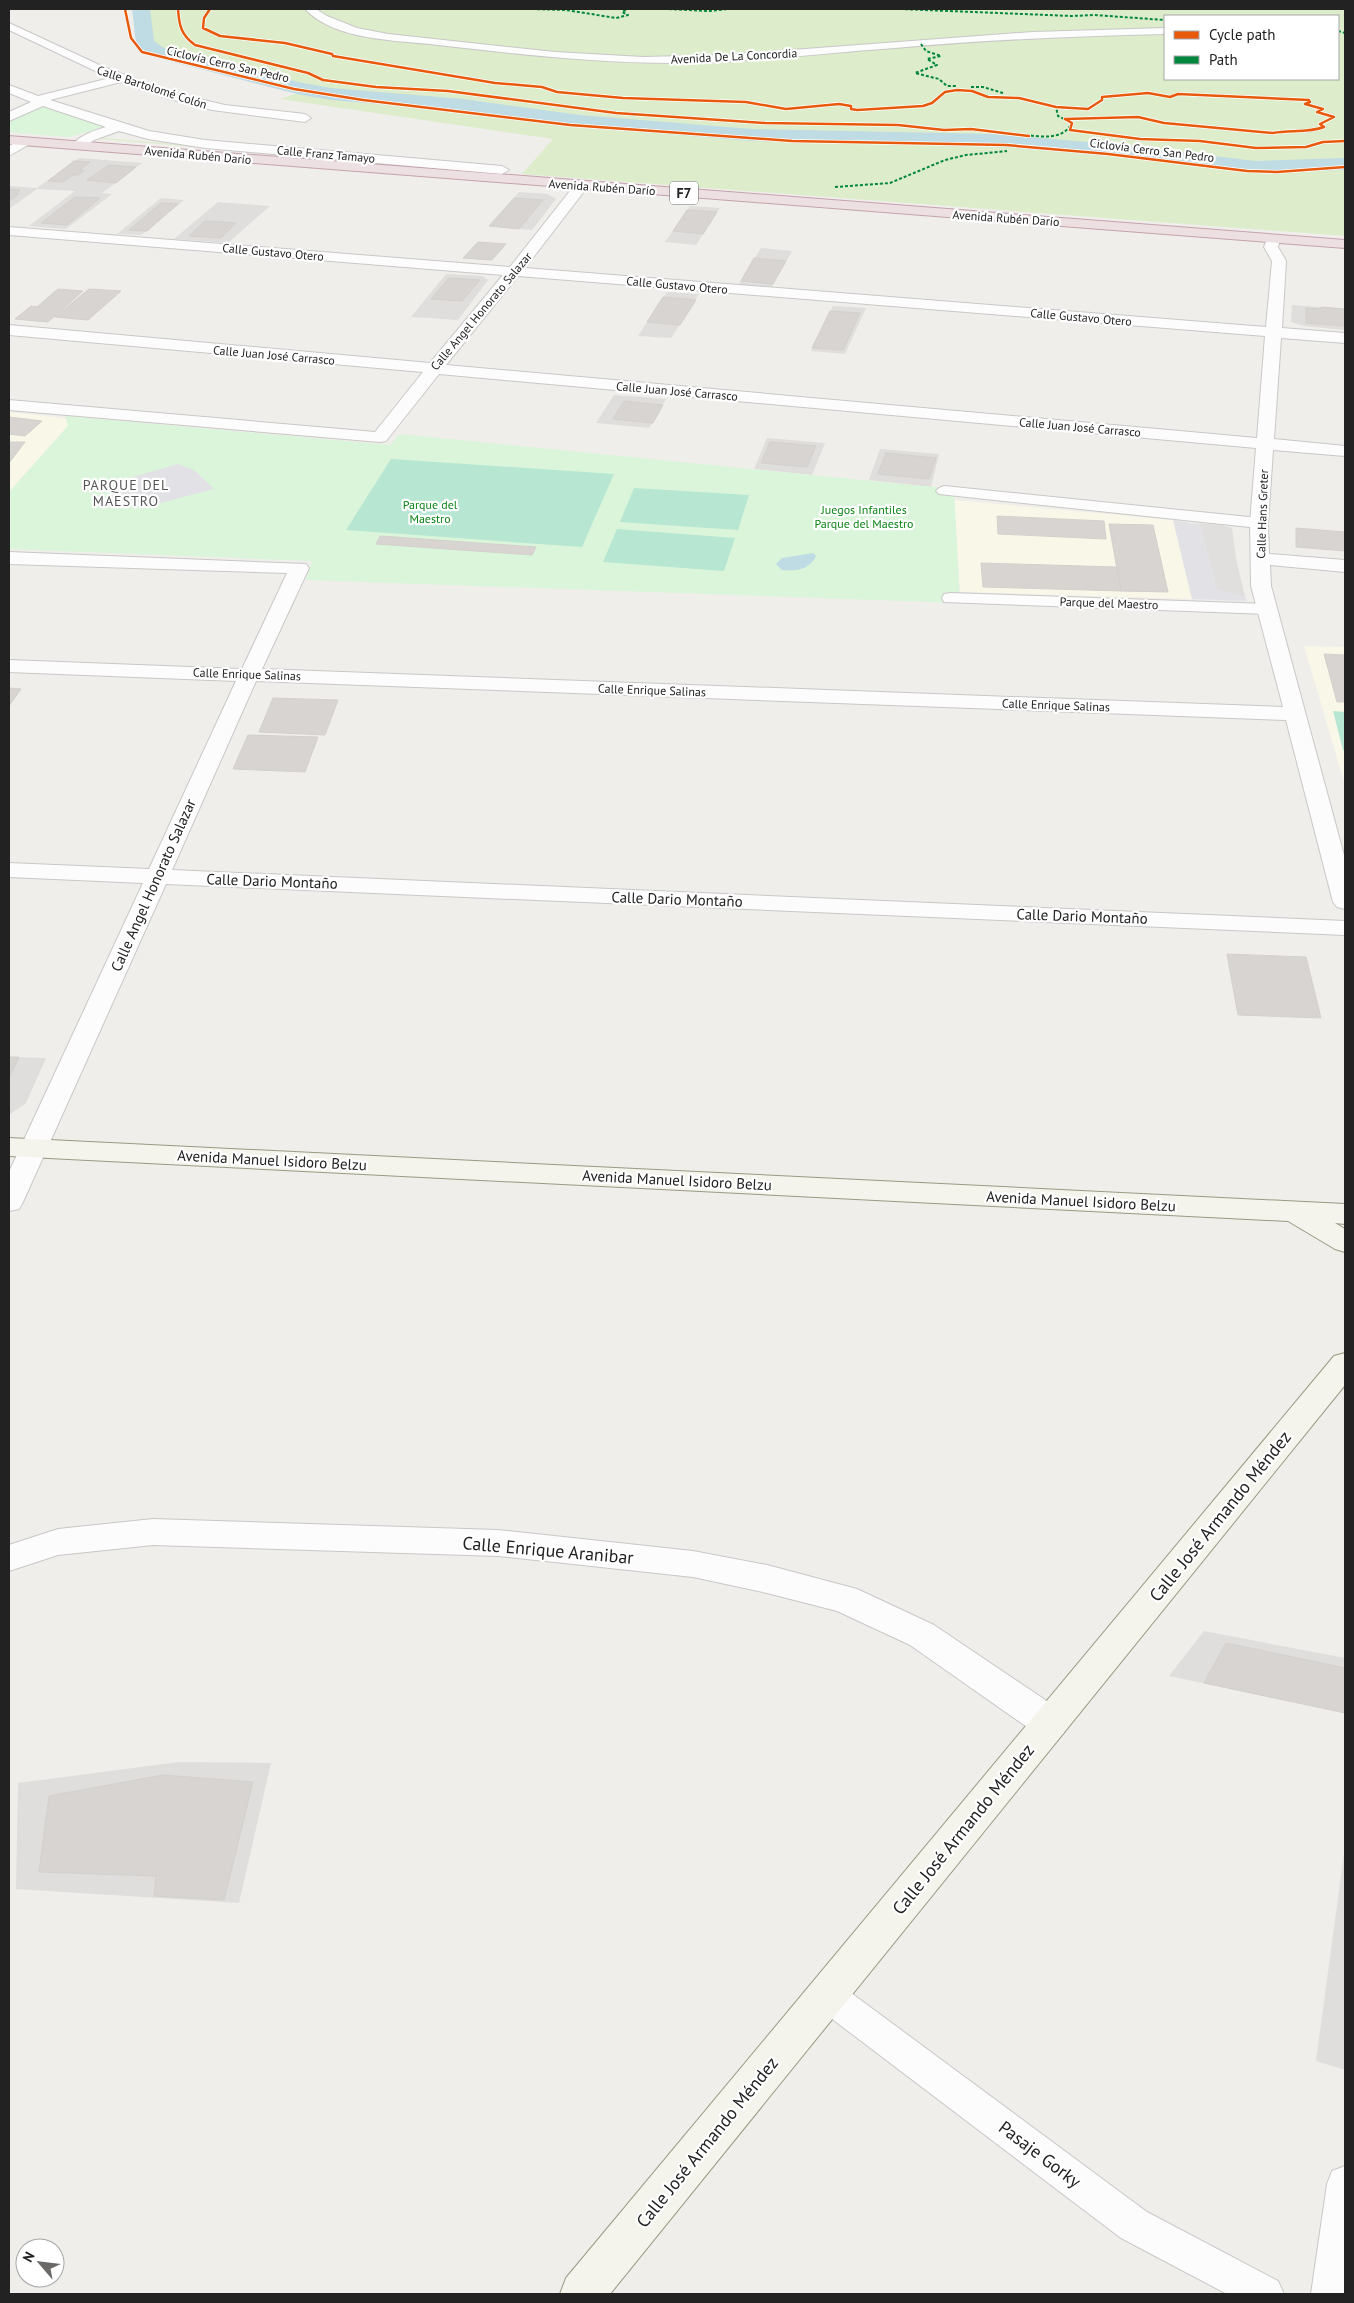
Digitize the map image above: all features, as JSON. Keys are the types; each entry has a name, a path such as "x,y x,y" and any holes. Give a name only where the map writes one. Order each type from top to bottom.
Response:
{"highway":[{"name":"Avenida Rubén Darío","path":"9,140 1345,244"}],"main road":[{"name":"Avenida Manuel Isidoro Belzu","path":"21,1147 1345,1214"},
{"path":"1292,1211 1345,1242"},
{"name":"Calle José Armando Méndez","path":"582,2294 1345,1364"}],"street":[{"name":"Calle Bartolomé Colón","path":"9,26 72,59 120,79 199,104 305,118"},
{"path":"9,117 38,101 120,79"},
{"name":"Calle Franz Tamayo","path":"9,89 38,101 117,127 205,144 502,170"},
{"path":"77,146 89,137 117,127"},
{"path":"9,152 23,142"},
{"name":"Calle Angel Honorato Salazar","path":"9,404 380,437 432,369 514,272 582,186"},
{"name":"Calle Gustavo Otero","path":"9,231 1345,338"},
{"name":"Calle Hans Greter","path":"1273,239 1271,247 1279,261 1259,523 1261,586 1345,902"},
{"name":"Calle Juan José Carrasco","path":"9,330 1345,451"},
{"name":"Calle Angel Honorato Salazar","path":"9,558 299,568 248,674 157,876 21,1147 9,1202"},
{"path":"1260,560 1345,566"},
{"name":"Calle Enrique Salinas","path":"9,666 1295,714"},
{"name":"Calle Dario Montaño","path":"9,870 1345,928"},
{"name":"Calle Enrique Aranibar","path":"9,1558 58,1542 153,1532 498,1543 693,1564 767,1579 845,1599 922,1635 1050,1723"}],"lane":[{"name":"Avenida De La Concordia","path":"310,9 336,25 378,34 520,51 642,60 707,59 1038,34 1164,31"},
{"path":"944,491 1259,523"},
{"name":"Parque del Maestro","path":"950,598 1268,609"},
{"name":"Pasaje Gorky","path":"827,1995 1134,2225 1265,2294"},
{"path":"1330,2294 1345,2184"}],"shaded area":[{"path":"79,158 142,163 102,193 112,194 66,229 29,226 75,191 37,189 9,209 9,186 37,188"},
{"path":"519,192 548,194 556,199 532,230 489,226"},
{"path":"161,198 184,200 141,235 117,234"},
{"path":"218,202 270,206 228,243 174,239"},
{"path":"690,206 720,208 696,245 665,242"},
{"path":"761,248 792,251 770,290 737,287"},
{"path":"446,274 482,276 488,280 458,320 411,317"},
{"path":"667,292 699,294 671,338 638,336"},
{"path":"1292,305 1345,309 1345,330 1304,326 1291,322"},
{"path":"833,306 866,308 845,354 811,351"},
{"path":"614,395 666,399 649,428 596,423"},
{"path":"9,412 64,418 69,421 68,426 9,492"},
{"path":"767,438 825,443 812,475 754,469"},
{"path":"880,449 939,454 931,487 869,480"},
{"path":"178,464 194,470 214,489 157,504 124,501 114,498 111,494 122,480"},
{"path":"954,500 1173,520 1192,599 960,592"},
{"path":"1173,520 1200,525 1217,590 1237,594 1245,597 1247,601 1192,599"},
{"path":"1193,523 1222,525 1232,528 1236,558 1245,597 1217,590 1200,525"},
{"path":"1304,646 1345,647 1345,785"},
{"path":"9,1057 46,1058 26,1103 9,1115"},
{"path":"1204,1631 1345,1658 1345,1713 1169,1676"},
{"path":"179,1762 271,1763 239,1903 16,1889 18,1783"},
{"path":"1345,1846 1345,2070 1316,2061"}],"green space":[{"path":"146,9 1345,9 1345,236 522,174 553,139 280,99 310,89 173,56 155,47 150,43"},
{"path":"43,106 107,127 68,137 9,132 9,121 35,107"},
{"path":"104,138 522,174 100,139"},
{"name":"Parque del Maestro","path":"65,416 390,445 400,434 954,489 960,603 306,580 312,561 9,549 9,492 68,426"},
{"path":"391,459 614,474 582,547 346,530"},
{"path":"634,488 749,495 738,530 620,522"},
{"path":"617,529 735,538 724,571 603,562"},
{"path":"1333,711 1345,712 1345,750 1343,750"}],"water":[{"path":"813,553 816,556 813,561 802,569 782,570 776,564 782,558"}],"building":[{"path":"74,161 90,162 80,170 84,171 78,175 73,175 63,182 48,181"},
{"path":"109,165 136,167 116,183 87,180"},
{"path":"9,189 20,190 15,194 19,194 9,201"},
{"path":"75,197 100,198 67,225 41,223"},
{"path":"514,198 543,200 519,229 489,226"},
{"path":"161,203 178,204 147,231 129,230"},
{"path":"687,210 717,212 703,234 673,231"},
{"path":"205,221 236,223 221,238 189,236"},
{"path":"478,242 506,244 492,260 463,258"},
{"path":"754,258 786,261 773,284 741,281"},
{"path":"449,278 480,280 462,301 431,299"},
{"path":"58,289 83,291 48,322 15,319 31,306 37,307"},
{"path":"89,289 121,291 88,320 55,317"},
{"path":"663,297 696,300 680,325 647,322"},
{"path":"1321,307 1345,309 1345,326 1306,323 1306,308 1321,309"},
{"path":"830,311 860,313 843,350 812,348"},
{"path":"624,401 663,405 653,423 613,419"},
{"path":"9,417 42,421 25,436 9,434"},
{"path":"9,442 25,442 9,463"},
{"path":"770,442 816,446 807,467 761,463"},
{"path":"886,453 936,458 929,479 878,474"},
{"path":"997,516 1104,521 1106,539 998,534"},
{"path":"1109,524 1153,525 1168,592 1121,591"},
{"path":"1296,528 1345,532 1345,551 1296,547"},
{"path":"380,536 536,547 532,555 376,544"},
{"path":"981,563 1117,567 1121,591 983,587"},
{"path":"1324,654 1345,655 1345,702 1337,702"},
{"path":"9,688 21,689 9,706"},
{"path":"273,698 338,700 325,735 259,732"},
{"path":"248,735 318,737 305,772 233,769"},
{"path":"1227,954 1306,957 1321,1018 1238,1015"},
{"path":"9,1057 19,1057 9,1078"},
{"path":"1226,1643 1345,1668 1345,1713 1204,1683"},
{"path":"163,1775 253,1782 224,1900 154,1896 156,1876 39,1872 49,1796"}],"waterway":[{"path":"141,9 145,43 157,52 297,88 331,94 463,105 580,121 752,135 991,140 1123,151 1255,167 1345,164"}],"marked path":[{"path":"532,9 566,10 616,18 628,15 622,12 628,9"},
{"path":"669,9 709,11 728,9"},
{"path":"900,9 1072,16 1094,15 1164,20"},
{"path":"1339,31 1345,33"},
{"path":"921,44 926,51 941,56 927,59 937,65 915,73 939,79 947,86 956,86"},
{"path":"971,87 983,87 1003,93"},
{"path":"1026,135 1059,135 1069,128 1072,123 1058,116 1056,107"},
{"path":"835,187 890,183 945,160 966,155 1007,151"}],"cycle path":[{"name":"Ciclovía Cerro San Pedro","path":"125,9 131,38 133,43 142,52 294,89 363,100 570,125 792,141 1006,145 1108,154 1247,171 1277,172 1345,167"},
{"name":"Ciclovía Cerro San Pedro","path":"178,9 180,30 185,38 195,45 308,73 323,80 376,87 448,91 616,113 765,123 898,125 944,130 971,129 1029,136"},
{"path":"210,9 204,18 203,28 210,33 220,36 285,43 332,54 333,56 495,83 542,87 557,92 623,98 746,102 786,109 801,106 839,104 851,106 851,109 857,110 923,106 932,103 945,92 957,90 972,91 988,97 1019,98 1056,107 1088,109 1094,106 1096,102 1102,100 1102,97 1148,93 1170,97 1178,94 1233,96 1252,99 1309,100 1310,102 1305,104 1323,109 1317,112 1334,117 1320,124 1324,127 1316,130 1290,130 1273,133 1164,123 1138,117 1065,119"},
{"name":"Ciclovía Cerro San Pedro","path":"1065,119 1072,123 1070,130 1140,139 1200,141 1256,148 1306,147 1323,142 1345,141"}],"district":[{"name":"PARQUE DEL MAESTRO","path":"126,494"}],"park label":[{"name":"Juegos Infantiles Parque del Maestro","path":"864,516"}]}
